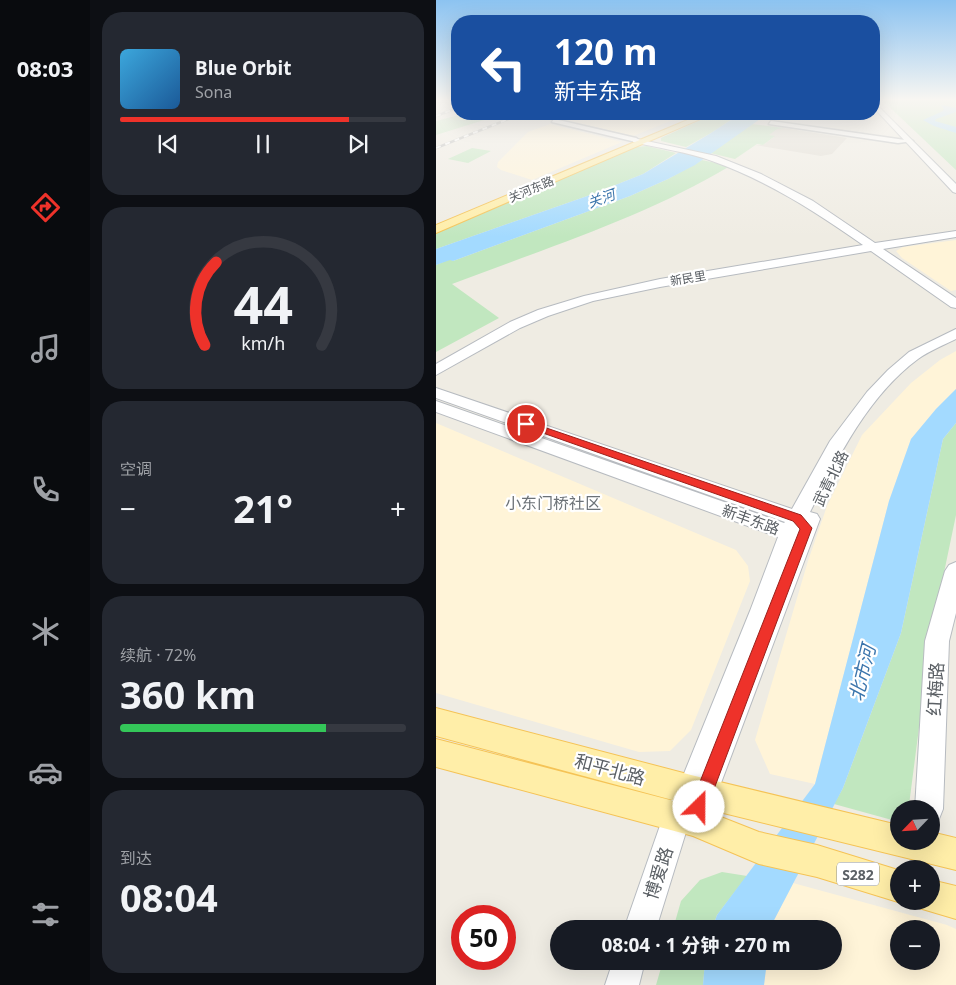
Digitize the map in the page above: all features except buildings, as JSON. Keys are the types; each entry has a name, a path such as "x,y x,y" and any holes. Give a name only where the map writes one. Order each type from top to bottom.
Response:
{"main road":[{"name":"关河东路","path":"436,222 629,145"},
{"name":"关河东路","path":"436,229 630,145"},
{"path":"660,145 714,157"},
{"path":"914,145 956,190"},
{"path":"922,145 956,179"},
{"name":"武青北路","path":"797,526 836,445 872,394 893,372 914,355 956,333"},
{"name":"新丰东路","path":"436,393 797,526"},
{"name":"新丰东路","path":"436,406 797,526"},
{"name":"红梅路","path":"929,800 937,641 956,571"},
{"name":"和平北路","path":"436,722 698,792 890,837"},
{"name":"和平北路","path":"436,753 685,819 759,848 817,862 890,884"},
{"name":"博爱路","path":"644,920 698,792"},
{"path":"940,899 956,903"},
{"path":"622,985 626,970"}],"street":[{"path":"714,157 741,168 809,203 956,298"},
{"name":"新民里","path":"436,370 508,328 543,313 583,301 645,286 956,234"},
{"path":"876,246 956,304"},
{"name":"武青北路","path":"698,792 797,526 842,449 882,398 910,370 956,340"}],"shaded area":[{"path":"515,145 615,145 532,180 501,170 497,167 498,162"},
{"path":"755,145 840,145 832,154 821,156"},
{"path":"956,240 956,290 951,291 902,258 896,251 903,247"},
{"path":"956,351 956,389 911,439 889,501 815,784 770,774 755,740 808,561 827,506 862,435 911,383 940,360"},
{"path":"436,423 736,550 748,566 750,581 691,730 670,751 639,752 436,693"},
{"path":"793,883 929,920 890,920 890,970 940,970 940,923 956,929 956,985 764,985 766,970 842,970 842,920 774,920"}],"green space":[{"path":"722,145 756,145 735,159 710,153"},
{"path":"930,145 956,145 956,170"},
{"path":"647,146 676,153 643,174 593,194 436,249 436,233 636,147"},
{"path":"472,148 491,151 468,163 448,159"},
{"path":"702,160 730,166 697,185 629,217 452,284 499,318 436,352 436,265 450,259 453,261 630,196 668,179"},
{"path":"956,423 956,515 931,635 910,800 890,800 890,819 834,804 843,788 901,633 943,439"},
{"path":"722,872 747,876 715,920 676,920 681,901 700,880"},
{"path":"660,970 704,970 703,985 656,985"}],"water":[{"name":"关河","path":"691,145 723,145 695,165 630,196 453,261 450,260 436,265 436,249 593,194 643,174"},
{"name":"北市河","path":"956,389 956,423 943,439 901,633 843,788 774,920 715,920 717,915 815,784 889,501 911,439"},
{"path":"704,970 766,970 764,985 703,985"}],"railway":[{"path":"436,148 444,145"}],"district":[{"name":"小东门桥社区","path":"553,503"}],"route":[{"path":"526,424 797,518 806,528 699,807"}]}
